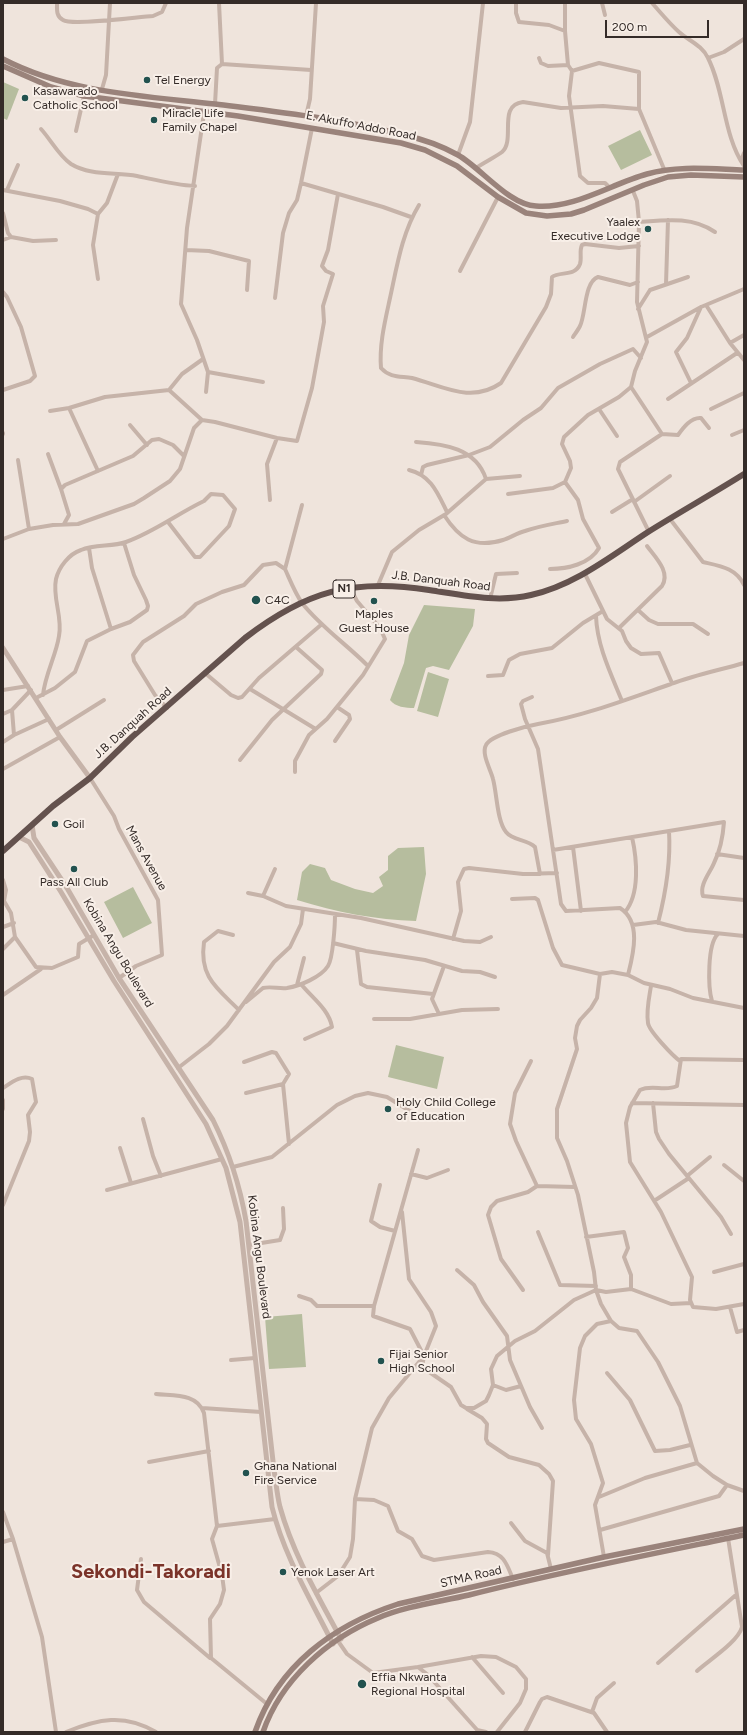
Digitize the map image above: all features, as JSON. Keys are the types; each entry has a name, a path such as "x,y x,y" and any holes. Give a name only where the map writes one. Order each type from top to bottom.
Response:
{"highway":[{"name":"J.B. Danquah Road","path":"3,851 32,825 90,778 132,737 167,708 205,673 264,624 301,602 333,591 378,585 410,587 490,598 519,597 541,592 585,574 649,532 744,474"}],"main road":[{"name":"E. Akuffo Addo Road","path":"3,59 41,75 82,87 159,99 215,104 306,116 403,134 430,143 458,155 507,193 520,201 535,206 580,200 632,179 664,169 744,170"},
{"name":"E. Akuffo Addo Road","path":"3,66 51,88 84,96 312,128 401,143 425,150 457,166 498,197 526,213 547,216 571,214 633,191 644,185 679,176 744,177"},
{"name":"STMA Road","path":"255,1732 267,1704 286,1675 299,1660 329,1637 374,1612 398,1604 604,1557 744,1529"},
{"name":"STMA Road","path":"263,1732 272,1708 304,1665 337,1641 378,1618 606,1563 744,1535"}],"street":[{"path":"58,3 57,14 63,20 78,23 158,14 162,12 166,3"},
{"path":"102,90 106,75 110,3"},
{"path":"215,104 218,68 222,64 219,3"},
{"path":"306,116 310,99 316,3"},
{"path":"458,155 470,122 484,3"},
{"path":"516,3 516,13 519,22 549,25 565,31"},
{"path":"565,3 565,31 568,65 572,71 569,96 580,176 588,183 603,182 610,188"},
{"path":"602,3 605,15"},
{"path":"652,3 672,26 699,46 708,58 743,164"},
{"path":"708,58 724,52 744,39"},
{"path":"539,58 541,63 548,66 568,65"},
{"path":"572,71 599,63 639,72 639,109 664,169"},
{"path":"222,64 311,70"},
{"path":"76,131 84,96"},
{"path":"476,168 502,152 506,146 510,112 513,106 517,103 571,108 603,106 639,109"},
{"path":"204,113 195,186 187,228 181,304 197,340 208,372 206,392"},
{"path":"275,298 283,233 289,213 297,200 312,128"},
{"path":"41,129 52,141 60,155 71,164 99,172 137,176 160,182 195,186"},
{"path":"743,164 744,154"},
{"path":"18,165 5,190 60,201 88,209 98,214"},
{"path":"98,279 93,245 98,214 107,203 118,174"},
{"path":"301,183 383,207 411,217"},
{"path":"508,494 553,488 565,482 571,468 570,461 562,444 564,437 588,415 619,398 631,387 635,371 646,350 647,337 638,309 639,222 637,201 633,191"},
{"path":"169,390 202,420 277,438 297,441 312,388 324,322 323,306 333,274 326,271 322,266 328,250 338,194"},
{"path":"460,270 498,197"},
{"path":"419,205 411,217 398,258 380,358 381,368 385,373 399,378 411,378 447,389 470,393 483,393 491,390 501,383 530,332 539,321 551,294 552,277 557,274 570,273 579,266 581,247 585,244 619,248 639,246"},
{"path":"3,212 8,233 11,237"},
{"path":"639,222 668,220 700,223 715,232"},
{"path":"666,284 668,220"},
{"path":"3,240 11,237 33,241 56,240"},
{"path":"186,250 209,251 249,261 247,290"},
{"path":"573,337 580,326 590,284 595,278 598,277 630,285 638,282"},
{"path":"638,309 650,290 688,277"},
{"path":"647,337 706,304 744,289"},
{"path":"3,292 7,297 21,327 35,376 30,381 3,390"},
{"path":"706,304 730,343 744,360"},
{"path":"691,383 676,352 687,338 701,307"},
{"path":"730,343 744,335"},
{"path":"421,475 423,467 427,465 469,455 490,447 523,420 541,408 558,388 582,374 633,349 641,358"},
{"path":"668,399 737,352"},
{"path":"50,411 69,408 105,397 169,390 182,374 203,359"},
{"path":"208,372 263,382"},
{"path":"631,387 662,434"},
{"path":"710,409 744,393"},
{"path":"69,408 98,471"},
{"path":"599,409 617,436"},
{"path":"649,532 618,469 620,462 662,434 678,435 683,427 697,417 701,418 709,428"},
{"path":"3,539 29,529 64,524 78,524 134,504 170,481 180,469 194,428 202,420"},
{"path":"130,425 147,445"},
{"path":"732,435 744,430"},
{"path":"270,500 267,464 277,438"},
{"path":"60,489 133,456 152,440 159,439 173,445 184,456"},
{"path":"416,442 441,444 469,455 482,468 486,479"},
{"path":"48,454 69,515 64,524"},
{"path":"18,460 29,529"},
{"path":"409,470 421,475 436,488 446,513 461,537 467,540 480,543 501,541 524,531 567,521"},
{"path":"378,585 392,552 419,530 446,513 486,479 520,476"},
{"path":"612,512 634,501 670,476"},
{"path":"550,569 563,569 588,559 600,548 583,518 578,500 565,482"},
{"path":"43,695 44,683 59,637 61,626 55,588 56,578 61,567 71,556 81,550 89,548 124,543 168,522 204,501 212,494 223,495 235,509 229,526 200,557 195,557 190,553 168,522"},
{"path":"285,569 302,505"},
{"path":"670,519 703,562 732,571 740,576 744,585"},
{"path":"36,698 55,688 75,672 88,641 142,615 148,606 134,575 124,543"},
{"path":"619,628 662,586 665,580 663,569 647,546"},
{"path":"89,548 92,568 111,629"},
{"path":"588,559 593,568"},
{"path":"167,708 155,695 134,661 133,655 143,642 184,616 196,604 222,592 244,585 263,565 276,563 285,569 301,602 322,624 367,665"},
{"path":"490,598 496,574 517,573"},
{"path":"585,574 611,624 622,631 627,644 634,651 642,654 658,653 672,684"},
{"path":"295,772 295,761 298,752 314,728 327,719 337,707 363,675 367,665 383,645 385,636 357,601 350,588"},
{"path":"638,610 649,620 658,624 690,623 708,634"},
{"path":"488,676 503,674 509,660 520,654 552,648 582,623 603,611"},
{"path":"596,616 597,632 605,659 622,702"},
{"path":"205,673 235,698 242,697 259,678 322,624"},
{"path":"240,760 263,730 321,674 322,670 296,647"},
{"path":"4,651 60,737 90,778"},
{"path":"540,874 535,847 510,836 505,830 485,748 489,740 528,726 561,720 622,702 672,684 744,663"},
{"path":"3,690 29,688"},
{"path":"3,714 12,710 29,688"},
{"path":"250,689 282,710 314,728"},
{"path":"532,697 523,701 521,704 528,726 538,749 561,904 566,911 620,908 625,912 633,925 633,950 628,975"},
{"path":"56,730 104,700"},
{"path":"335,741 350,719 348,715 337,707"},
{"path":"12,710 14,735"},
{"path":"3,742 14,735 49,719"},
{"path":"3,769 60,737"},
{"name":"Mans Avenue","path":"90,778 114,816 122,836 158,900 162,955 136,966 120,978"},
{"path":"553,850 724,822 717,854 703,885 704,896 744,900"},
{"name":"Kobina Angu Boulevard","path":"29,842 62,892 114,981 206,1124 222,1159 240,1222 260,1412 267,1471 275,1519 293,1567 310,1597 329,1637 337,1641 337,1632 316,1593 288,1534 280,1505 274,1470 250,1245 242,1199 233,1166 213,1120 120,978 67,888 34,838 32,825"},
{"path":"658,923 666,893 670,856 668,831"},
{"path":"19,837 29,842 34,838"},
{"path":"625,912 629,907 634,887 637,862 632,837"},
{"path":"573,847 581,911"},
{"path":"717,854 744,858"},
{"path":"263,896 275,869"},
{"path":"453,939 461,911 458,882 464,869 540,874 557,873"},
{"path":"3,880 6,890 4,901 11,912 15,937 33,965 41,969"},
{"path":"248,893 263,896 286,906 335,914 453,939 480,942 491,937"},
{"path":"512,899 535,898 538,900 553,948 562,965 600,974 612,972 628,975 652,986 670,989 699,1000 712,1001 744,1008"},
{"path":"173,1072 209,1044 239,1010 274,962 290,946 296,937 302,924 303,909"},
{"path":"244,1003 263,988 281,989 299,985 321,973 328,966 333,943 335,914"},
{"path":"633,925 658,923 682,929 744,936"},
{"path":"3,928 14,924"},
{"path":"233,935 218,932 204,942 203,952 211,983 239,1010"},
{"path":"3,995 41,969 52,968 78,957 79,944 94,934"},
{"path":"712,1001 709,991 711,950 714,939 718,934"},
{"path":"3,949 15,937"},
{"path":"333,943 357,950 425,960 462,971 480,972 495,977"},
{"path":"357,950 362,984 367,987 433,994"},
{"path":"299,985 304,958"},
{"path":"439,1014 432,999 444,966"},
{"path":"600,974 597,998 578,1022 575,1038 577,1050 556,1115 557,1138 575,1187 593,1265 596,1288 601,1304 610,1320 619,1328 637,1331 647,1343 680,1406 690,1445 697,1463 727,1485 744,1491"},
{"path":"299,985 323,1009 332,1027 305,1039"},
{"path":"652,986 648,1003 648,1024 667,1050 680,1061"},
{"path":"374,1019 410,1019 462,1010 498,1009"},
{"path":"244,1062 272,1052 276,1053 289,1074 283,1084 289,1144"},
{"path":"680,1061 682,1059 744,1060"},
{"path":"532,1061 515,1093 510,1124 514,1137 537,1186"},
{"path":"680,1061 677,1086 671,1089 644,1088 640,1090 632,1103 626,1124 629,1156 633,1168 654,1201 671,1232 692,1277 691,1303 693,1307 698,1309 730,1307 744,1304"},
{"path":"3,1088 21,1077 32,1079 36,1102 28,1115 30,1132 29,1141 15,1179 3,1205"},
{"path":"246,1093 283,1084"},
{"path":"233,1166 272,1157 337,1105 355,1096 368,1093 387,1097 413,1113"},
{"path":"3,1100 3,1109"},
{"path":"632,1103 713,1103 744,1105"},
{"path":"653,1104 656,1132 659,1139 720,1217 731,1234"},
{"path":"143,1119 153,1156 161,1176"},
{"path":"120,1148 131,1183"},
{"path":"418,1150 372,1314 374,1318 410,1330 424,1356"},
{"path":"654,1201 688,1177 710,1157"},
{"path":"106,1190 222,1159"},
{"path":"724,1165 744,1181"},
{"path":"411,1174 427,1178 448,1170"},
{"path":"380,1185 371,1221 380,1227 395,1231"},
{"path":"523,1290 501,1259 488,1215 491,1207 497,1201 528,1192 537,1186 575,1187"},
{"path":"250,1245 280,1240 284,1229 283,1208"},
{"path":"401,1210 408,1279 432,1313 436,1326 424,1356 422,1367 451,1387 462,1405 482,1418 487,1424 486,1439 488,1443 509,1457 539,1465 549,1474 553,1481 548,1555 551,1569"},
{"path":"538,1232 560,1285 596,1288 606,1292 631,1289 671,1304 691,1303"},
{"path":"586,1237 624,1232 628,1248 624,1258 631,1274 631,1289"},
{"path":"714,1272 744,1264"},
{"path":"457,1270 474,1286 506,1336 510,1360 542,1428"},
{"path":"462,1405 472,1408 481,1405 490,1395 492,1385 492,1366 498,1356 508,1347 515,1341 535,1331 568,1302 596,1288"},
{"path":"299,1296 311,1300 316,1306 374,1306"},
{"path":"730,1307 737,1332 744,1330"},
{"path":"604,1557 595,1505 599,1497 602,1481 591,1444 576,1419 574,1400 580,1348 585,1336 594,1326 601,1322 610,1320"},
{"path":"310,1597 338,1576 350,1557 353,1539 355,1499 368,1442 375,1421 389,1398 424,1356"},
{"path":"231,1360 255,1358"},
{"path":"607,1373 630,1400 655,1451 665,1452 690,1445"},
{"path":"492,1385 506,1390 521,1386"},
{"path":"156,1394 187,1397 200,1403 202,1408 218,1526 212,1539 222,1575 224,1590 220,1604 210,1619 211,1658"},
{"path":"202,1408 260,1412"},
{"path":"149,1462 209,1451"},
{"path":"599,1497 645,1478 697,1463"},
{"path":"600,1530 719,1496 727,1485"},
{"path":"355,1499 374,1500 388,1506 398,1531 412,1539 419,1554 426,1558 434,1560 496,1552 504,1559 513,1578"},
{"path":"3,1512 13,1539 42,1638 56,1732"},
{"path":"218,1526 275,1519"},
{"path":"511,1523 525,1541 548,1555"},
{"path":"697,1671 741,1632 742,1627 728,1538"},
{"path":"3,1542 13,1539"},
{"path":"140,1559 137,1590 138,1595 144,1602 267,1704"},
{"path":"658,1663 736,1594"},
{"path":"337,1641 347,1654 373,1673 472,1658 496,1657 511,1663 523,1674 526,1679 526,1689 523,1697 497,1732"},
{"path":"472,1658 503,1693"},
{"path":"418,1667 428,1675 478,1731 486,1732"},
{"path":"592,1712 597,1698 614,1683"},
{"path":"524,1732 535,1711 544,1698 547,1697 592,1712 597,1716 607,1732"},
{"path":"66,1732 84,1725 107,1719 126,1720 144,1725 156,1732"}],"green space":[{"path":"3,82 19,89 7,120 3,118"},
{"path":"640,130 652,155 621,170 608,146"},
{"path":"424,605 475,609 473,626 449,670 433,666 426,668 414,708 401,707 390,700 404,663 409,635"},
{"path":"428,672 449,679 438,717 417,711"},
{"path":"424,847 426,874 416,921 356,915 297,900 302,872 310,864 325,868 331,880 355,889 373,893 383,886 379,877 388,870 388,856 398,848"},
{"path":"133,887 152,923 123,938 104,902"},
{"path":"396,1045 444,1057 437,1089 388,1077"},
{"path":"302,1314 306,1367 269,1369 265,1317"}],"place":[{"name":"Tel Energy","path":"147,80"},
{"name":"Kasawarado Catholic School","path":"25,98"},
{"name":"Miracle Life Family Chapel","path":"154,120"},
{"name":"Yaalex Executive Lodge","path":"648,229"},
{"name":"C4C","path":"256,600"},
{"name":"Maples Guest House","path":"374,601"},
{"name":"Goil","path":"55,824"},
{"name":"Pass All Club","path":"74,869"},
{"name":"Holy Child College of Education","path":"388,1109"},
{"name":"Fijai Senior High School","path":"381,1361"},
{"name":"Ghana National Fire Service","path":"246,1473"},
{"name":"Yenok Laser Art","path":"283,1572"},
{"name":"Effia Nkwanta Regional Hospital","path":"362,1684"}],"district":[{"name":"Sekondi-Takoradi","path":"151,1572"}]}
